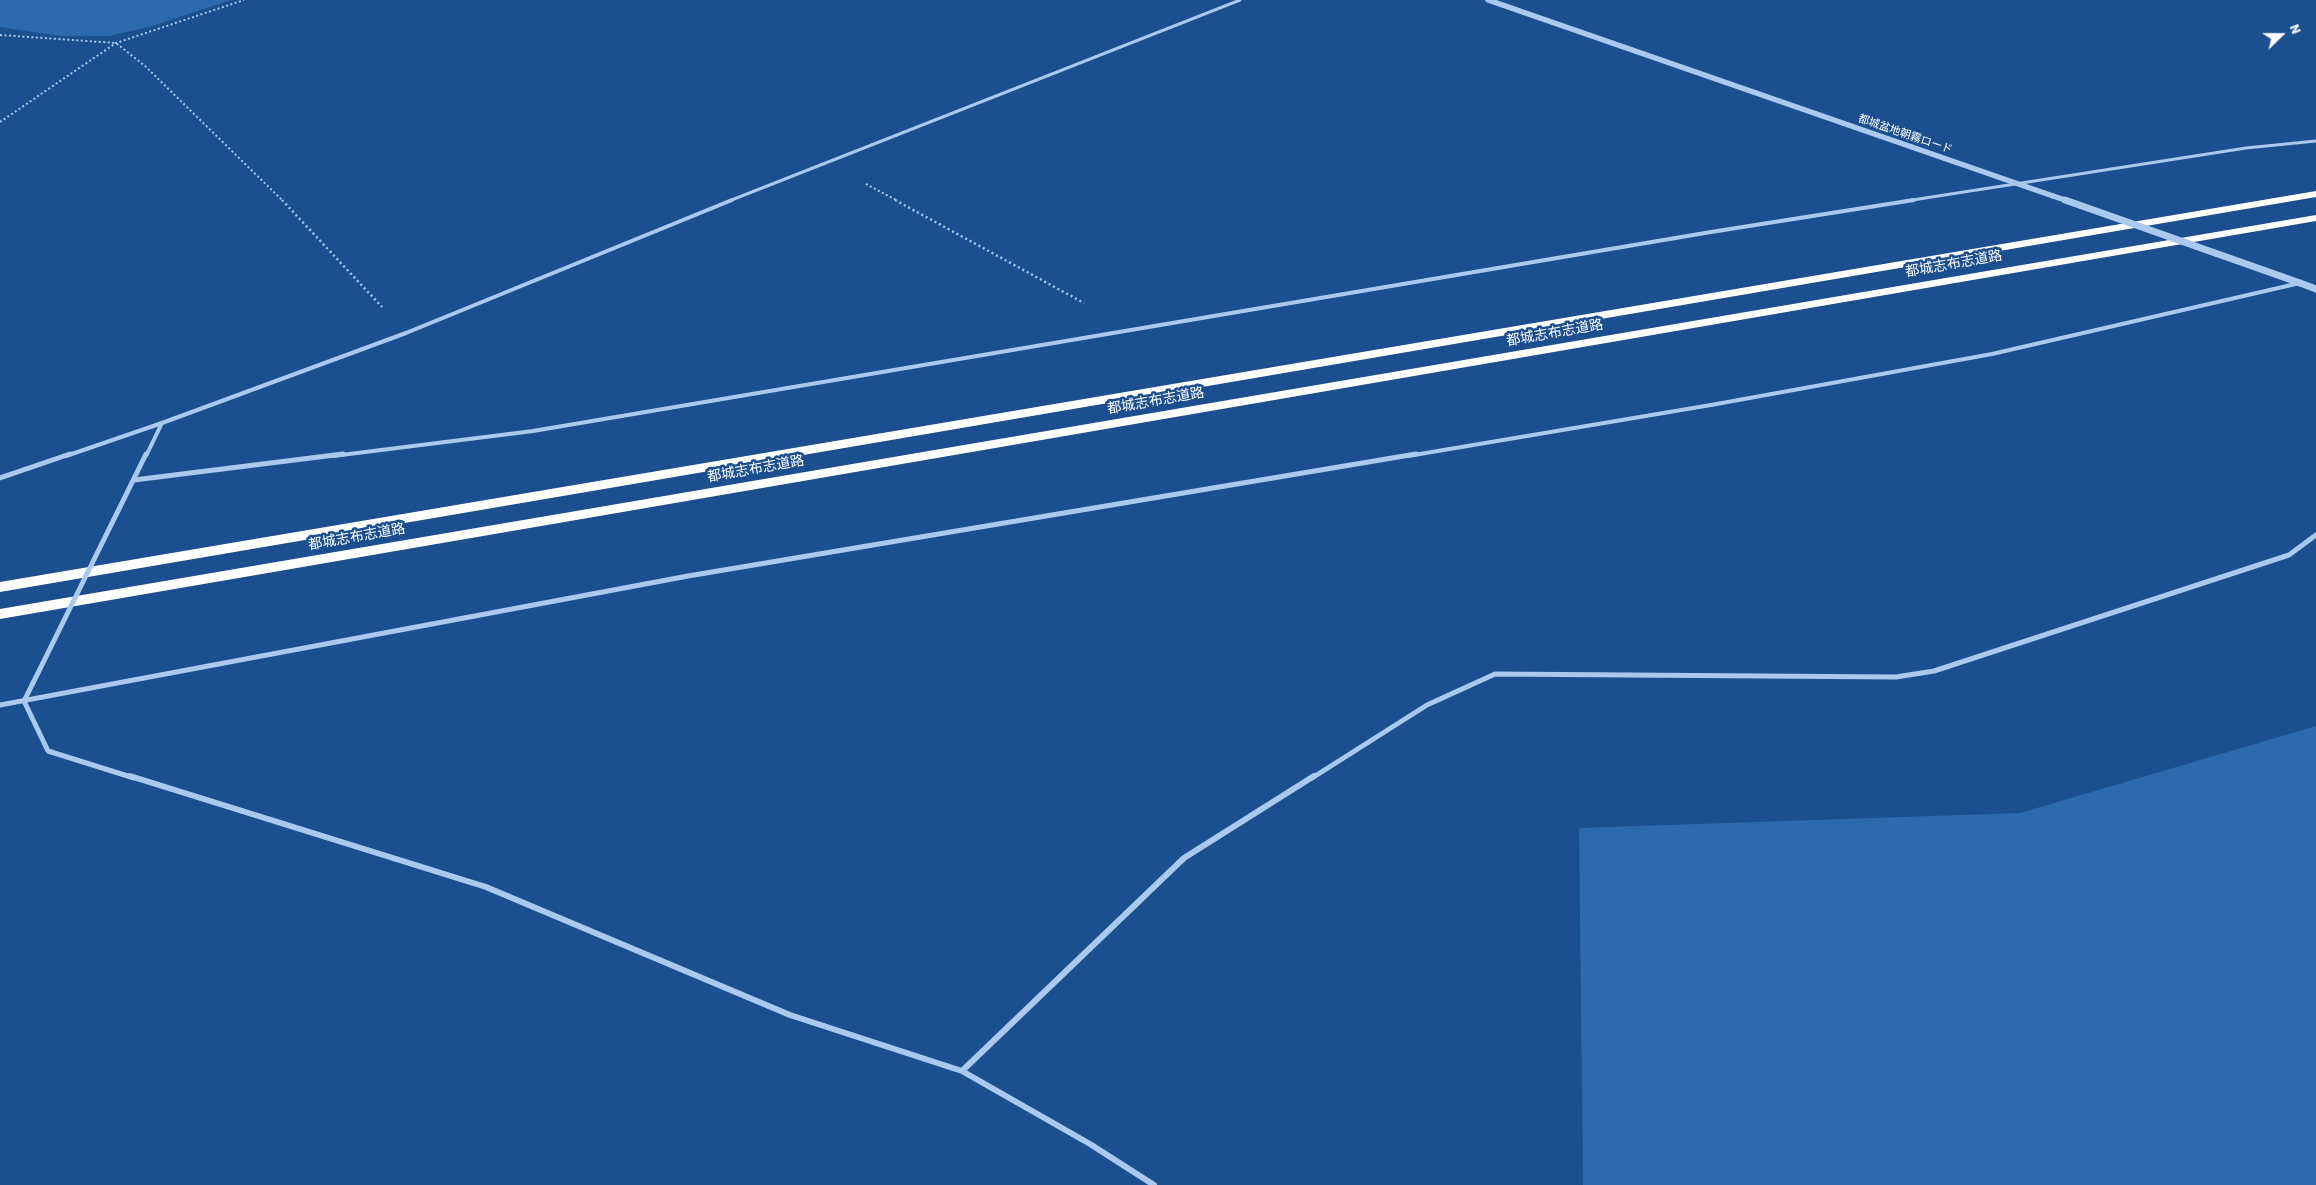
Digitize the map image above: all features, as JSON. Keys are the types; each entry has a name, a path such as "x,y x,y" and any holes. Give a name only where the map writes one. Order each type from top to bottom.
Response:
{"highway":[{"name":"都城志布志道路","path":"0,587 2316,194"},
{"name":"都城志布志道路","path":"0,614 2316,218"}],"street":[{"path":"0,478 162,423 406,333 826,162 1240,0"},
{"name":"都城盆地朝霧ロード","path":"1488,0 2316,289"},
{"path":"134,480 533,430 1711,232 2246,148 2316,141"},
{"path":"0,705 688,576 1711,405 1992,354 2300,283"},
{"path":"24,701 162,423"},
{"path":"962,1071 1184,858 1427,705 1495,674 1896,677 1934,671 2289,555 2316,535"},
{"path":"24,701 48,752 486,887 790,1015 962,1071 1090,1144 1154,1185"}],"path":[{"path":"0,122 116,43 244,0"},
{"path":"0,35 116,43 145,66 296,214 406,333"},
{"path":"826,162 1133,330"}],"shaded area":[{"path":"0,0 231,0 149,27 109,36 60,36 0,27"},
{"path":"2316,726 2316,1185 1583,1185 1579,828 2020,813"}]}
